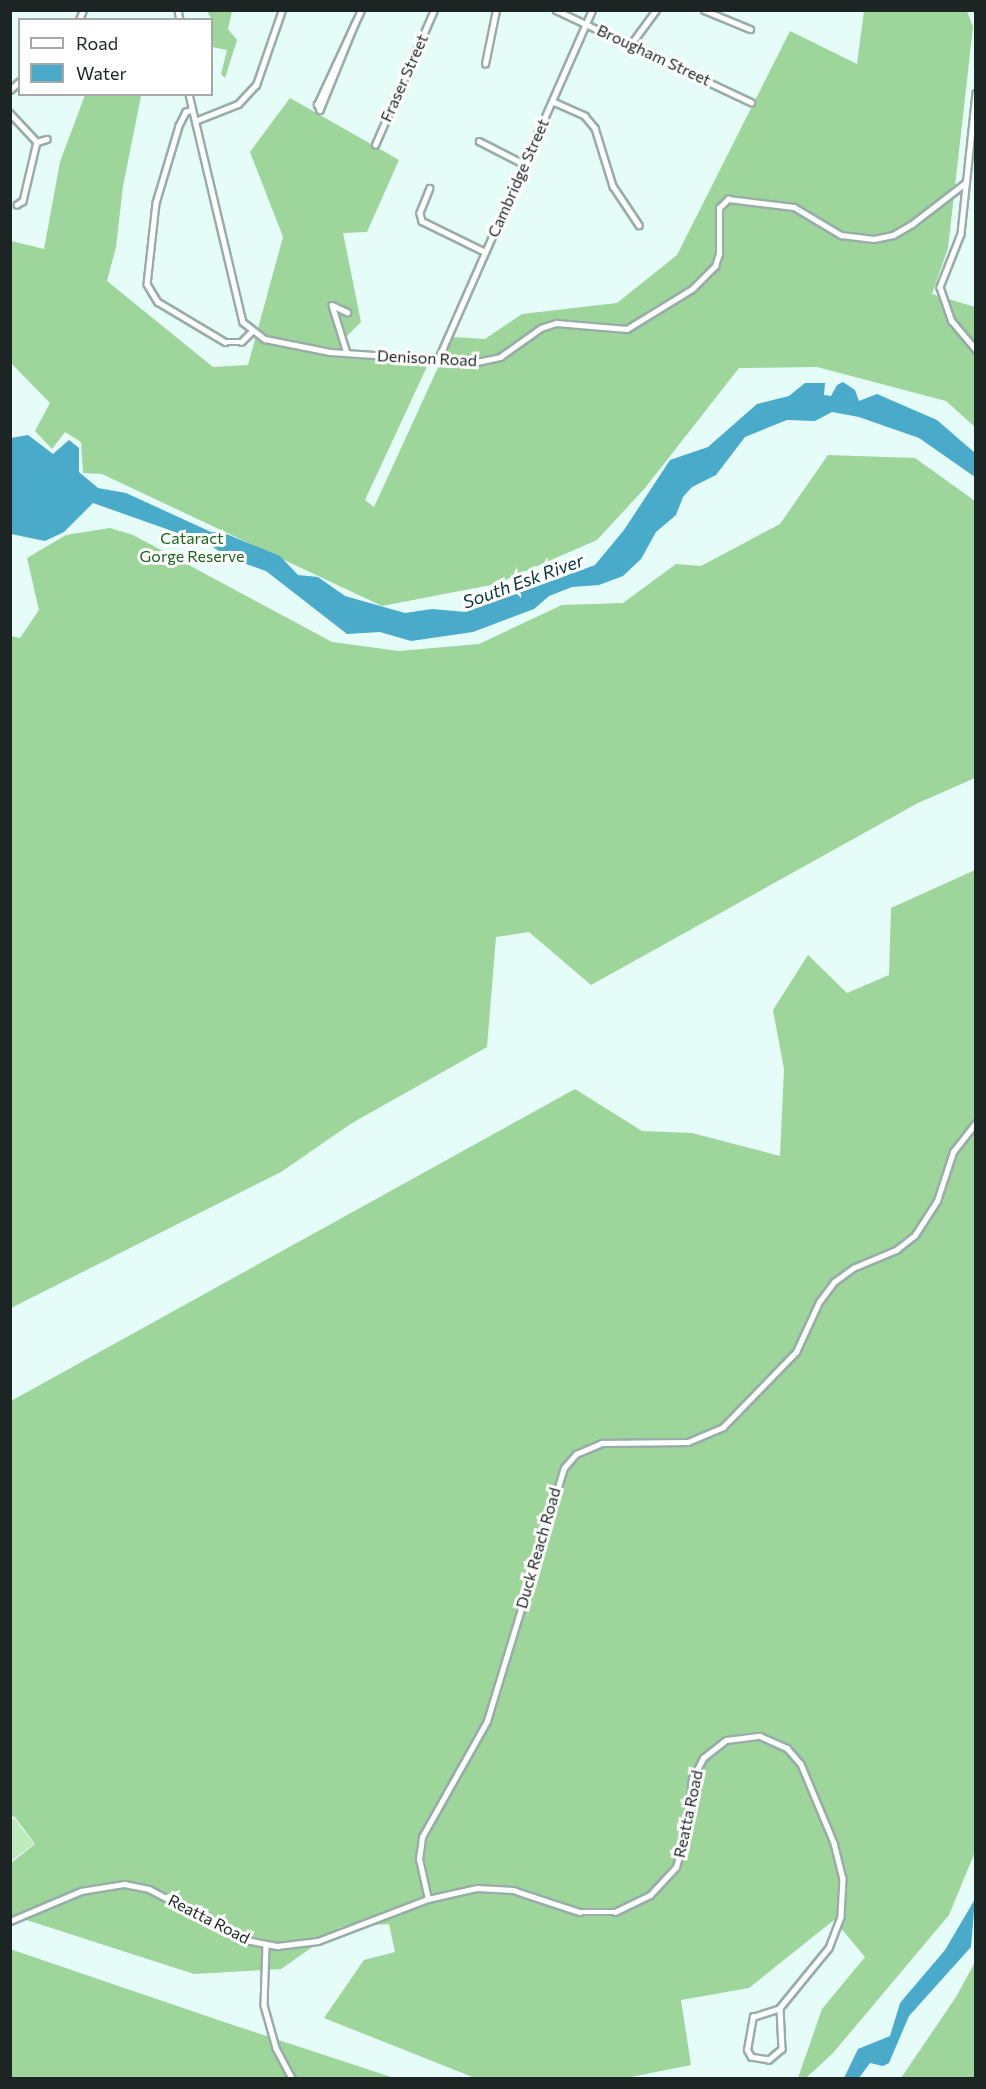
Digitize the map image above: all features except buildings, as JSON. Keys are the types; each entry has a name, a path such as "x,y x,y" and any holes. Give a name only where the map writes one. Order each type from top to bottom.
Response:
{"street":[{"path":"195,122 238,104 256,86 282,10"},
{"path":"355,24 355,32 320,110 317,105 361,10"},
{"name":"Fraser Street","path":"375,145 434,10"},
{"path":"484,64 496,10"},
{"name":"Brougham Street","path":"556,10 751,102"},
{"name":"Cambridge Street","path":"439,357 592,10"},
{"path":"631,44 656,10"},
{"path":"704,10 750,29"},
{"path":"975,93 961,234 940,287 952,321 975,350"},
{"path":"189,96 239,312 251,332 236,344 158,302 147,284 156,203 179,126 186,112 192,110"},
{"path":"552,101 585,116 595,128 611,181 639,225"},
{"path":"10,113 37,142"},
{"path":"37,142 47,139"},
{"path":"479,141 524,164"},
{"path":"18,205 25,204 37,142"},
{"name":"Denison Road","path":"251,332 267,340 347,353 492,360 541,328 556,323 617,331 637,325 699,283 716,266 719,254 719,208 734,197 794,207 841,235 874,239 893,235 954,194 965,183"},
{"path":"430,188 420,213 422,221 485,252"},
{"path":"954,194 963,208"},
{"path":"347,312 332,305 347,353"},
{"path":"424,357 443,344"},
{"name":"Duck Reach Road","path":"428,1899 418,1859 422,1837 487,1721 556,1483 568,1463 582,1451 608,1442 688,1442 723,1427 796,1352 819,1302 834,1282 853,1268 896,1250 915,1235 937,1201 958,1144 975,1123"},
{"name":"Reatta Road","path":"10,1921 81,1891 124,1884 149,1889 246,1940 266,1945 318,1941 428,1899 465,1890 495,1888 600,1914 634,1904 663,1884 676,1867 686,1833 692,1779 703,1758 730,1738 769,1738 787,1748 806,1774 834,1843 844,1896 829,1948 780,2008 753,2017 747,2050 751,2058 769,2060 782,2049 780,2008"},
{"path":"266,1945 262,1975 264,2005 276,2048 292,2079"}],"green space":[{"path":"207,11 232,11 228,29 237,40 225,78 221,74 227,50 213,47 213,18"},
{"path":"864,11 967,11 973,27 948,248 932,294 975,307 975,427 946,401 817,367 739,368 645,488 597,540 496,584 382,606 102,474 83,473 81,442 65,432 52,449 35,431 50,403 11,363 11,241 44,249 60,162 85,96 141,96 123,186 116,247 107,281 213,367 248,365 283,237 250,152 290,98 399,160 367,232 343,233 361,322 341,342 357,358 430,360 365,500 374,507 452,337 485,339 522,314 617,303 677,255 790,31 857,64"},
{"path":"828,455 915,458 975,501 975,778 918,803 591,985 529,932 496,937 487,1047 352,1123 281,1172 11,1308 10,636 20,638 39,610 27,558 66,535 110,528 133,535 332,642 399,651 479,644 562,605 623,603 676,564 701,566 780,524"},
{"path":"975,870 975,1852 949,1915 833,2053 806,2078 798,2078 822,2009 865,1957 834,1920 749,1988 681,2000 691,2065 626,2078 475,2078 324,2018 364,1960 395,1952 389,1924 341,1927 281,1969 194,1974 11,1915 11,1863 35,1844 14,1816 11,1818 11,1401 575,1089 642,1131 692,1133 780,1156 784,1069 773,1010 808,955 847,993 889,975 891,908"},
{"path":"14,1818 34,1844 11,1861 11,1820"},
{"path":"10,1949 227,2023 394,2078 11,2078"},
{"path":"975,1962 975,2078 901,2078 956,1997"}],"water":[{"path":"843,382 855,390 859,401 877,394 937,420 975,453 975,477 919,438 859,417 832,412 815,421 787,420 745,437 716,475 692,487 683,497 676,515 656,532 641,559 623,576 599,585 572,587 549,596 534,609 473,632 411,641 380,632 347,634 266,571 232,559 206,543 93,503 64,532 45,541 11,534 11,438 28,435 53,454 69,440 79,448 79,472 98,488 126,493 211,532 224,533 280,556 298,575 318,577 345,596 405,613 432,609 466,612 595,565 624,530 670,460 708,447 757,404 789,396 805,383 825,383 824,395 831,396 837,385"},
{"path":"975,1899 971,1947 909,2016 889,2063 883,2066 870,2063 859,2078 844,2078 858,2049 890,2036 900,2003 945,1950"}],"park label":[{"name":"Cataract Gorge Reserve","path":"192,547"}],"water label":[{"name":"South Esk River","path":"523,581"}]}
